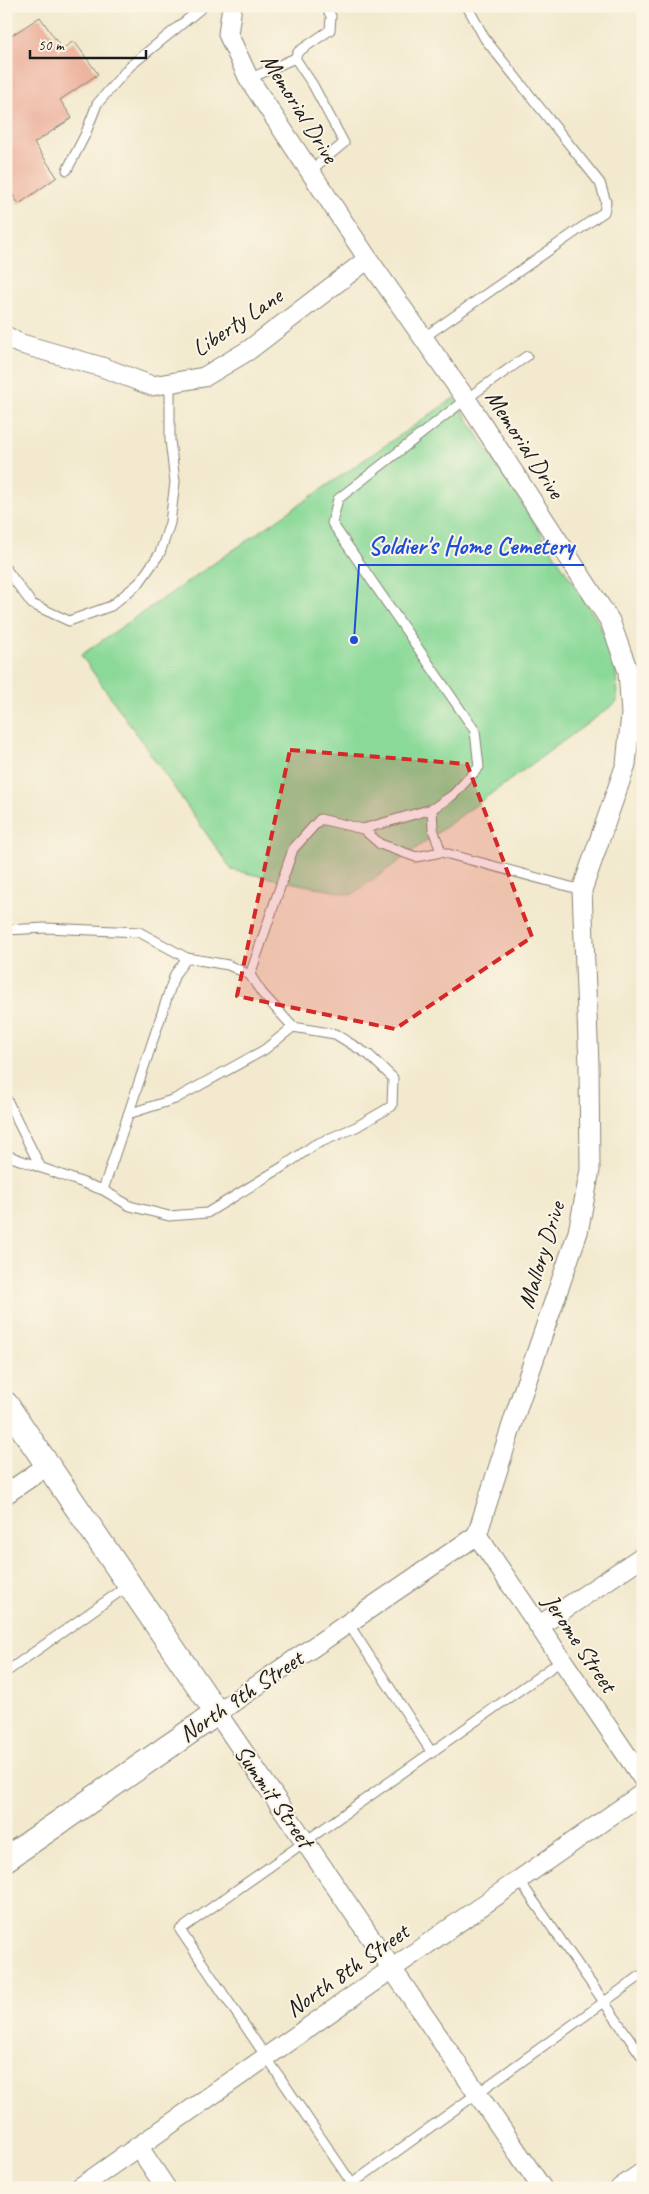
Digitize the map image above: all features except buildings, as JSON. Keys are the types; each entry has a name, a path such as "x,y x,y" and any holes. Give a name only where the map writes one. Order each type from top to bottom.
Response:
{"street":[{"name":"Memorial Drive","path":"232,6 228,34 249,79 368,259 466,399 610,621 628,671 631,714 626,764 582,890 584,980"},
{"name":"Liberty Lane","path":"6,336 18,343 102,367 152,386 204,377 249,350 368,259"},
{"name":"Mallory Drive","path":"477,1534 518,1406 578,1232 582,1214 590,1170 589,1065 584,980"},
{"name":"Summit Street","path":"6,1404 542,2188"},
{"path":"6,1494 48,1465"},
{"name":"North 9th Street","path":"6,1859 477,1534"},
{"name":"Jerome Street","path":"477,1534 643,1779"},
{"path":"539,1626 643,1556"},
{"name":"North 8th Street","path":"79,2188 643,1793"},
{"path":"138,2146 166,2188"},
{"path":"620,2188 643,2172"}],"lane":[{"path":"66,170 85,135 97,104 130,66 204,6"},
{"path":"249,79 295,58 298,52 330,30 331,16 326,6"},
{"path":"423,338 604,212 606,202 600,184 485,39 467,6"},
{"path":"295,58 313,85 344,143 310,171"},
{"path":"363,829 432,809 453,795 479,766 475,731 332,523 338,498 466,399 527,356"},
{"path":"6,569 32,604 69,621 111,606 139,583 160,553 170,523 175,482 170,440 170,384"},
{"path":"432,809 433,829 440,852"},
{"path":"250,975 293,849 320,819 363,829 380,844 416,857 440,852 582,890"},
{"path":"6,930 45,928 139,932 187,958 228,965 250,975 262,993 293,1027 335,1034 369,1055 392,1078 392,1106 356,1127 314,1144 284,1166 207,1213 169,1216 130,1206 102,1190 6,1156"},
{"path":"102,1190 175,974 187,958"},
{"path":"128,1114 175,1100 264,1050 293,1027"},
{"path":"6,1098 41,1168"},
{"path":"6,1672 130,1585"},
{"path":"348,1623 432,1753"},
{"path":"562,1660 180,1930 351,2186 643,1974"},
{"path":"519,1880 643,2058"}],"highlighted area":[{"path":"290,750 467,764 532,937 395,1029 237,996"}],"green space":[{"path":"454,398 600,625 616,670 617,702 352,895 232,870 81,655"}],"place":[{"name":"Soldier's Home Cemetery","path":"354,640"}]}
